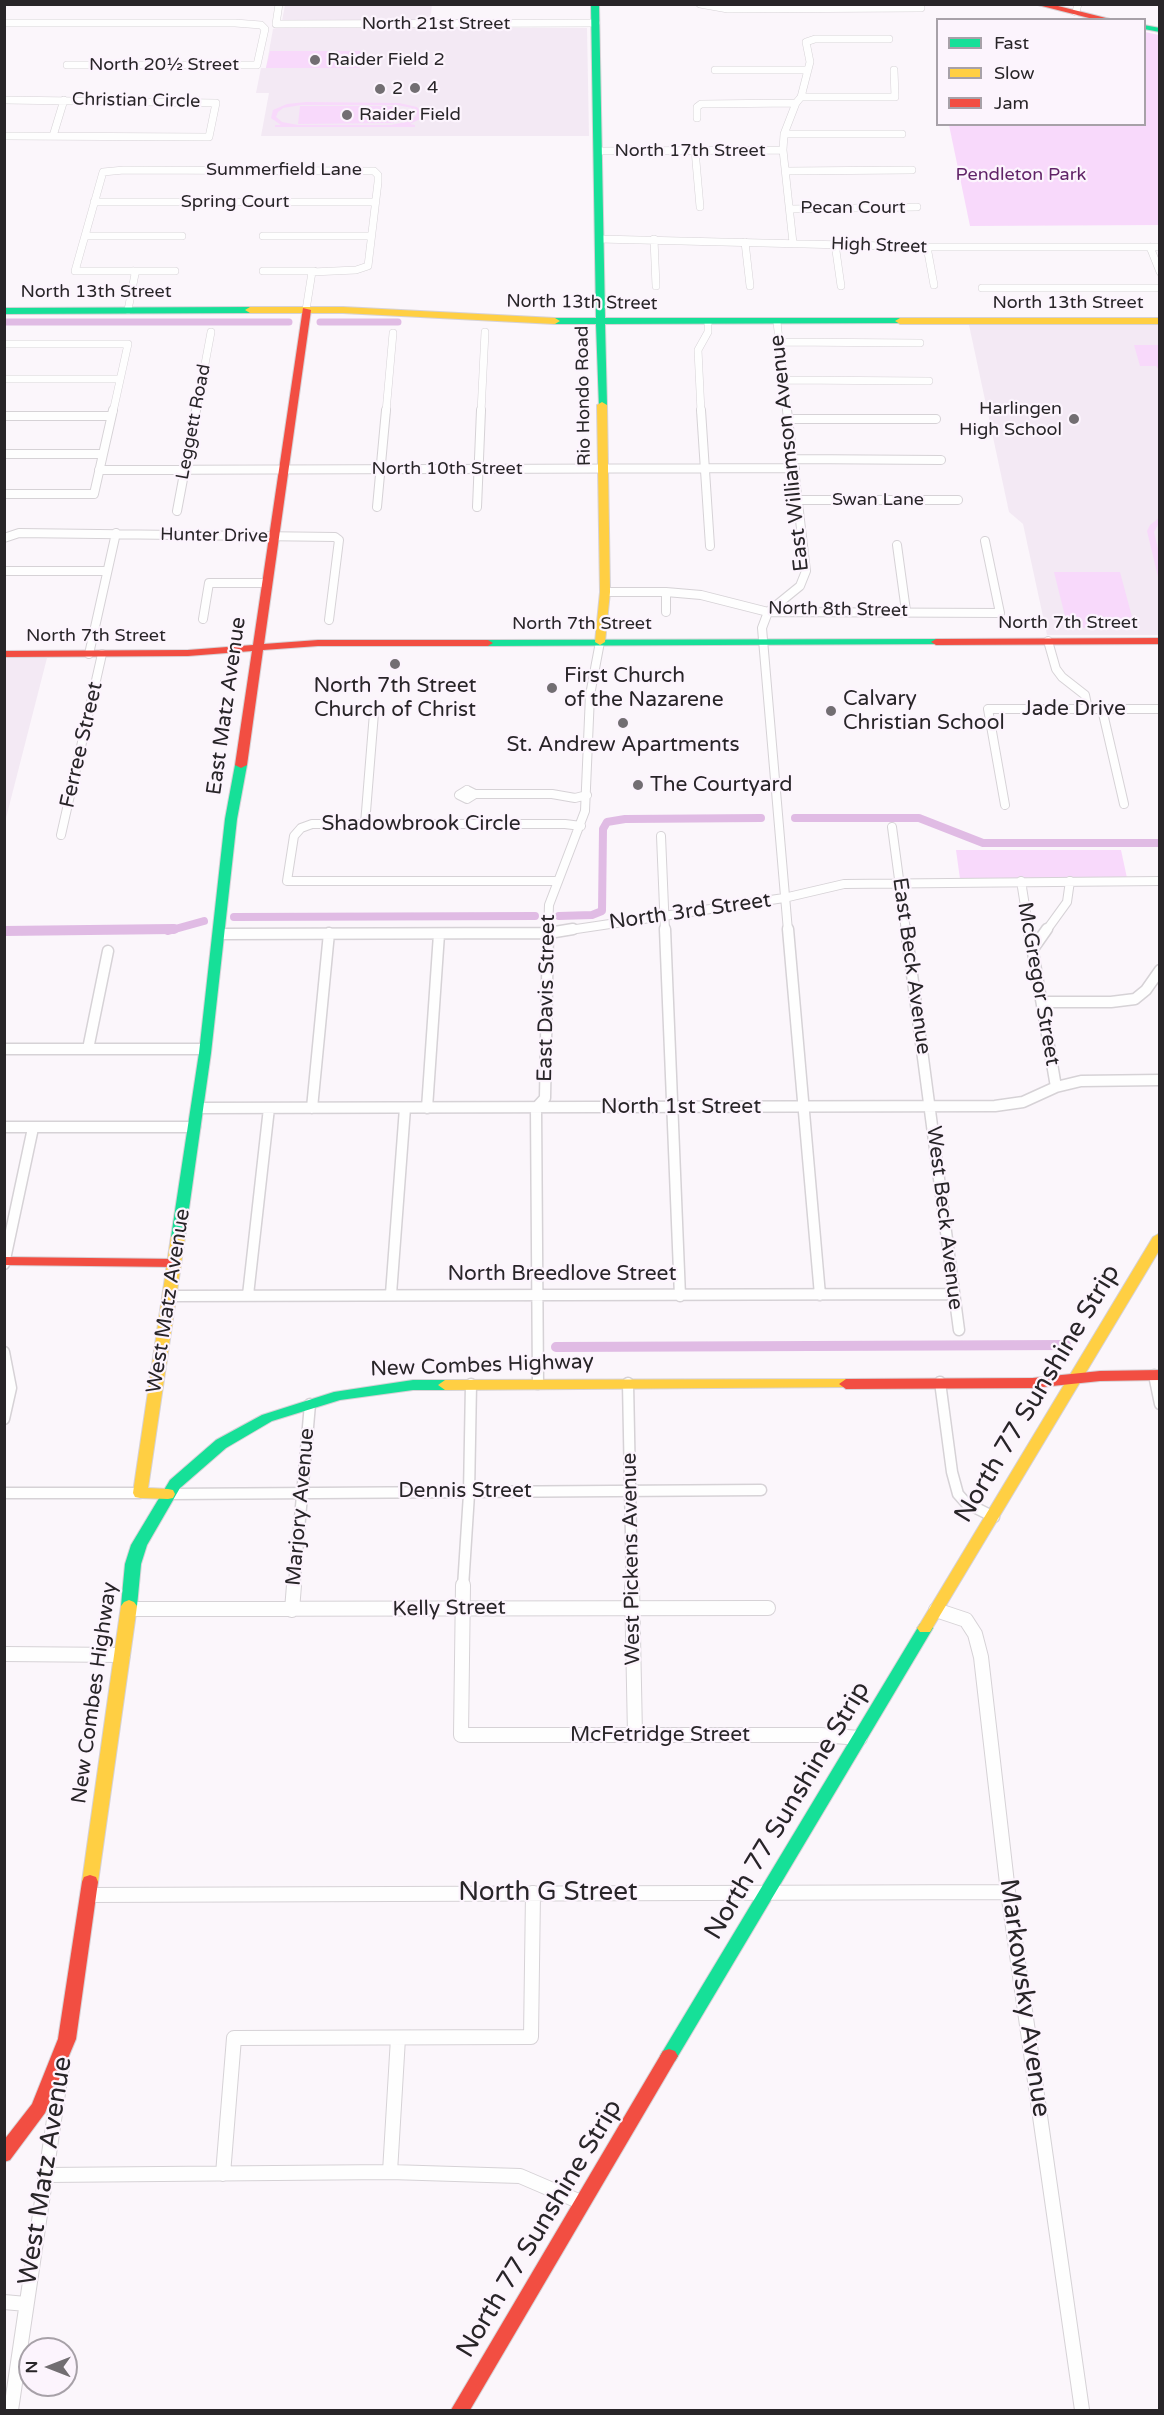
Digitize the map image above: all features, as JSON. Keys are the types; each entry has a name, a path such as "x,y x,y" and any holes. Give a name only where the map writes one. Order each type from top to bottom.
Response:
{"street":[{"name":"North 21st Street","path":"279,4 276,24 596,23"},
{"name":"Rio Hondo Road","path":"595,4 605,592 600,642"},
{"path":"700,4 717,8 921,8 921,4"},
{"path":"1037,4 1077,8 1104,18"},
{"name":"North 20½ Street","path":"4,23 235,23 263,26 265,30 257,65 67,65"},
{"path":"793,243 783,150 784,134 796,103 801,98 810,62 806,42 810,39 890,39"},
{"path":"801,98 895,97 894,69"},
{"path":"715,70 808,70"},
{"name":"Christian Circle","path":"4,100 216,103 209,137 53,136"},
{"path":"4,136 53,136 64,100"},
{"path":"697,118 697,107 701,104 796,103"},
{"path":"784,134 902,134"},
{"path":"695,150 700,207"},
{"name":"North 17th Street","path":"598,151 783,150"},
{"name":"Summerfield Lane","path":"94,202 102,174 109,170 374,171 378,175 369,263 365,268 356,270 314,271"},
{"path":"786,171 912,170"},
{"path":"94,202 75,271 175,271"},
{"name":"Spring Court","path":"94,202 375,202"},
{"name":"Pecan Court","path":"790,208 917,207"},
{"path":"85,236 182,236"},
{"path":"263,236 371,236"},
{"name":"High Street","path":"599,239 927,247 1160,247"},
{"path":"654,239 656,286"},
{"path":"745,242 750,286"},
{"path":"835,244 841,286"},
{"path":"927,247 934,285"},
{"path":"1150,247 1160,272"},
{"path":"128,310 135,274 133,271"},
{"path":"263,271 314,271"},
{"path":"306,310 311,274 314,271"},
{"path":"982,288 1160,288"},
{"name":"North 13th Street","path":"4,310 306,310 531,321 1160,321"},
{"name":"East Matz Avenue","path":"197,1108 219,934 222,880 306,310"},
{"path":"708,322 708,332 698,350 698,361 710,546"},
{"name":"East Williamson Avenue","path":"768,612 800,586 806,571 777,322"},
{"name":"Leggett Road","path":"177,511 211,332"},
{"path":"477,507 485,332"},
{"path":"377,507 393,333"},
{"path":"780,342 920,343"},
{"path":"4,344 128,344 94,494 4,494"},
{"path":"4,379 120,379"},
{"path":"785,380 929,381"},
{"path":"4,416 111,416"},
{"path":"789,419 936,419"},
{"path":"4,454 103,454"},
{"name":"North 10th Street","path":"99,470 706,469 941,460"},
{"name":"Swan Lane","path":"798,500 958,500"},
{"name":"Hunter Drive","path":"6,537 19,533 116,533 171,537 331,536 338,538 329,620"},
{"name":"Ferree Street","path":"61,835 95,654 106,571 116,533"},
{"name":"North 8th Street","path":"605,592 666,592 701,595 768,612 1000,613 985,541"},
{"path":"897,545 906,611"},
{"path":"4,571 106,571"},
{"path":"203,619 209,583 266,583"},
{"path":"666,592 666,612"},
{"path":"768,612 762,628 763,643 820,1295"},
{"path":"1048,641 1056,669 1062,677 1085,695 1088,709"},
{"name":"North 7th Street","path":"4,654 188,653 324,643 1160,641"},
{"name":"East Davis Street","path":"538,1384 536,1108 544,1098 549,905 581,826 587,795 590,695 600,642"},
{"name":"Jade Drive","path":"1005,805 988,709 1160,709"},
{"path":"1102,709 1124,804"},
{"path":"365,824 374,712"},
{"path":"475,794 552,794 575,798 587,795"},
{"name":"Shadowbrook Circle","path":"557,881 287,881 292,841 296,831 321,823 565,824 581,826"},
{"name":"East Beck Avenue","path":"892,827 930,1106"},
{"path":"661,836 680,1296"},
{"name":"McGregor Street","path":"1021,881 1056,1087"},
{"path":"1033,949 1067,902 1070,881"},
{"name":"North 3rd Street","path":"219,934 549,933 784,898 836,885 1160,881"},
{"path":"312,1108 329,933"},
{"path":"427,1108 439,934"},
{"path":"88,1049 108,951"},
{"path":"1042,1002 1111,1002 1135,999 1146,990 1160,970"},
{"path":"4,1049 205,1048"},
{"name":"North 1st Street","path":"197,1108 803,1107 1010,1104 1032,1099 1056,1087 1082,1081 1160,1080"},
{"name":"West Beck Avenue","path":"930,1106 959,1330"},
{"name":"West Matz Avenue","path":"140,1493 197,1108"},
{"path":"248,1295 269,1108"},
{"path":"391,1294 405,1108"},
{"path":"4,1127 195,1127"},
{"path":"33,1128 5,1262 175,1263"},
{"name":"North 77 Sunshine Strip","path":"460,2410 766,1892 994,1517 1073,1379 1160,1237"},
{"name":"North Breedlove Street","path":"170,1296 954,1294"},
{"path":"4,1352 11,1388 4,1419"},
{"path":"1156,1375 1160,1404"},
{"name":"New Combes Highway","path":"4,2155 39,2108 66,2039 123,1655 133,1564 139,1545 168,1494 196,1464 228,1439 267,1418 339,1395 375,1388 471,1384 1033,1383 1156,1375"},
{"path":"940,1382 952,1472 958,1494 966,1503 994,1517"},
{"name":"West Pickens Avenue","path":"628,1383 635,1735"},
{"path":"462,1609 469,1491 471,1384"},
{"name":"Marjory Avenue","path":"292,1610 310,1404"},
{"name":"Dennis Street","path":"168,1494 762,1490"},
{"path":"4,1493 168,1494"},
{"name":"Kelly Street","path":"129,1609 768,1608"},
{"name":"McFetridge Street","path":"462,1609 461,1736 821,1735 860,1738"},
{"name":"Markowsky Avenue","path":"936,1610 966,1620 975,1634 981,1657 1008,1892 1082,2410"},
{"path":"4,1654 123,1655"},
{"name":"North G Street","path":"88,1895 1008,1892"},
{"path":"223,2174 234,2038 531,2037 533,1893"},
{"path":"390,2172 398,2038"},
{"name":"West Matz Avenue","path":"11,2410 66,2039"},
{"path":"46,2175 390,2172 519,2176 583,2203"},
{"path":"4,2302 26,2304"}],"shaded area":[{"path":"285,5 432,5 430,21 282,21"},
{"path":"587,28 589,136 261,136 269,93 256,93 261,68 266,68 273,29"},
{"name":"Harlingen High School","path":"1159,324 1159,635 1047,635 1023,524 1009,512 969,325"},
{"path":"5,658 47,658 5,822"}],"green space":[{"name":"Pendleton Park","path":"1146,32 1159,35 1159,225 970,226 949,126 1146,126"},
{"name":"Raider Field 2","path":"270,51 363,51 360,68 266,68"},
{"path":"306,102 399,103 417,107 422,114 420,119 410,124 415,127 275,127 275,125 281,125 271,118 273,110 287,104","holes":["301,105 397,105 412,108 417,115 410,121 391,125 298,125 282,122 276,117 283,108"]},
{"name":"Raider Field","path":"300,106 396,106 394,123 298,124"},
{"path":"1134,345 1158,345 1159,370 1156,366 1140,366"},
{"path":"1159,518 1154,532 1159,553 1159,581 1147,531 1150,525"},
{"path":"1054,572 1120,572 1135,628 1068,628"},
{"path":"956,850 1121,850 1127,878 960,879"}],"waterway":[{"path":"4,322 289,322"},
{"path":"320,322 398,322"},
{"path":"559,916 592,915 602,911 603,829 607,822 625,819 761,818"},
{"path":"795,818 919,818 983,843 1160,843"},
{"path":"234,917 535,916"},
{"path":"168,931 204,921"},
{"path":"4,931 174,929"},
{"path":"556,1347 1066,1345"}],"traffic: fast":[{"path":"595,4 602,405"},
{"path":"1146,27 1160,30"},
{"path":"4,311 250,310"},
{"path":"555,321 900,321"},
{"path":"488,643 936,642"},
{"path":"178,1237 205,1053 231,819 241,765"},
{"path":"129,1606 133,1564 139,1545 175,1484 221,1444 267,1418 339,1395 413,1385 445,1385"},
{"path":"669,2056 925,1628"}],"traffic: slow":[{"path":"250,310 343,310 555,321"},
{"path":"900,321 1160,321"},
{"path":"600,642 605,592 602,405"},
{"path":"168,1494 140,1493 178,1237"},
{"path":"925,1628 1160,1237"},
{"path":"445,1385 846,1384"},
{"path":"90,1882 129,1606"}],"traffic: jam":[{"path":"1037,4 1101,18"},
{"path":"241,765 306,310"},
{"path":"936,642 1160,641"},
{"path":"4,654 188,653 318,643 488,643"},
{"path":"4,1261 175,1263"},
{"path":"846,1384 1033,1383 1100,1376 1160,1375"},
{"path":"4,2155 39,2108 67,2039 90,1882"},
{"path":"460,2410 669,2056"}],"place":[{"name":"Raider Field 2","path":"315,60"},
{"name":"4","path":"415,88"},
{"name":"2","path":"380,89"},
{"name":"Raider Field","path":"347,115"},
{"name":"Harlingen High School","path":"1074,419"},
{"name":"North 7th Street Church of Christ","path":"395,664"},
{"name":"First Church of the Nazarene","path":"552,688"},
{"name":"Calvary Christian School","path":"831,711"},
{"name":"St. Andrew Apartments","path":"623,723"},
{"name":"The Courtyard","path":"638,785"}]}
